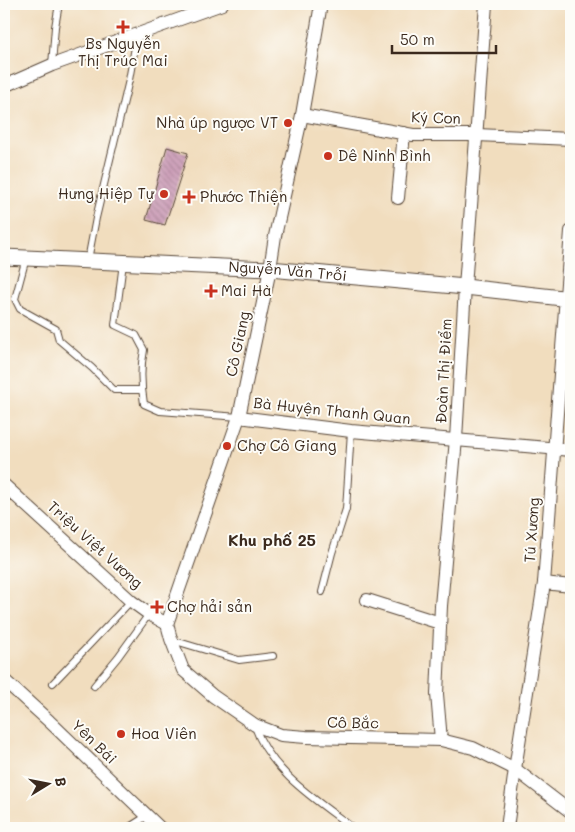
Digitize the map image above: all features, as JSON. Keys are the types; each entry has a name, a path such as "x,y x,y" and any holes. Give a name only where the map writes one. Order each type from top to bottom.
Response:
{"street":[{"path":"4,86 52,65 222,4"},
{"name":"Cô Giang","path":"167,624 240,417 275,236 302,115 321,4"},
{"name":"Đoàn Thị Điểm","path":"441,740 437,694 440,623 456,440 465,287 486,4"},
{"name":"Ký Con","path":"302,115 413,135 477,135 571,139"},
{"path":"398,198 404,133"},
{"name":"Tú Xương","path":"508,828 515,769 544,583 554,448 569,298 571,231"},
{"name":"Nguyễn Văn Trỗi","path":"4,256 270,269 569,298"},
{"name":"Bà Huyện Thanh Quan","path":"240,417 352,431 571,450"},
{"name":"Triệu Việt Vương","path":"4,485 131,600 149,614 167,624"},
{"path":"544,583 571,586"},
{"path":"367,600 440,623"},
{"name":"Cô Bắc","path":"167,624 183,670 213,696 255,725 281,735 441,740 473,748 515,769 571,812"},
{"name":"Yên Bái","path":"4,680 160,828"}],"lane":[{"path":"52,65 59,4"},
{"path":"88,260 96,218 129,80 136,36"},
{"path":"26,258 15,299 20,309 56,329 58,340 92,368 114,390 142,390"},
{"path":"123,263 115,326 136,335 144,350 141,364 144,404 160,411 240,417"},
{"path":"322,592 346,509 352,431"},
{"path":"53,683 131,600"},
{"path":"94,686 149,614"},
{"path":"171,639 239,660 273,656"},
{"path":"255,725 260,740 289,779 352,828"},
{"path":"128,828 147,816"},
{"path":"4,822 7,828"}],"building":[{"name":"Hưng Hiệp Tự","path":"167,147 188,153 165,225 146,220"}],"place":[{"name":"Bs Nguyễn Thị Trúc Mai","path":"123,27"},
{"name":"Nhà úp ngược VT","path":"288,123"},
{"name":"Dê Ninh Bình","path":"328,156"},
{"name":"Hưng Hiệp Tự","path":"164,194"},
{"name":"Phước Thiện","path":"189,197"},
{"name":"Mai Hà","path":"211,291"},
{"name":"Chợ Cô Giang","path":"227,446"},
{"name":"Chợ hải sản","path":"157,607"},
{"name":"Hoa Viên","path":"121,734"}],"district":[{"name":"Khu phố 25","path":"272,540"}]}
